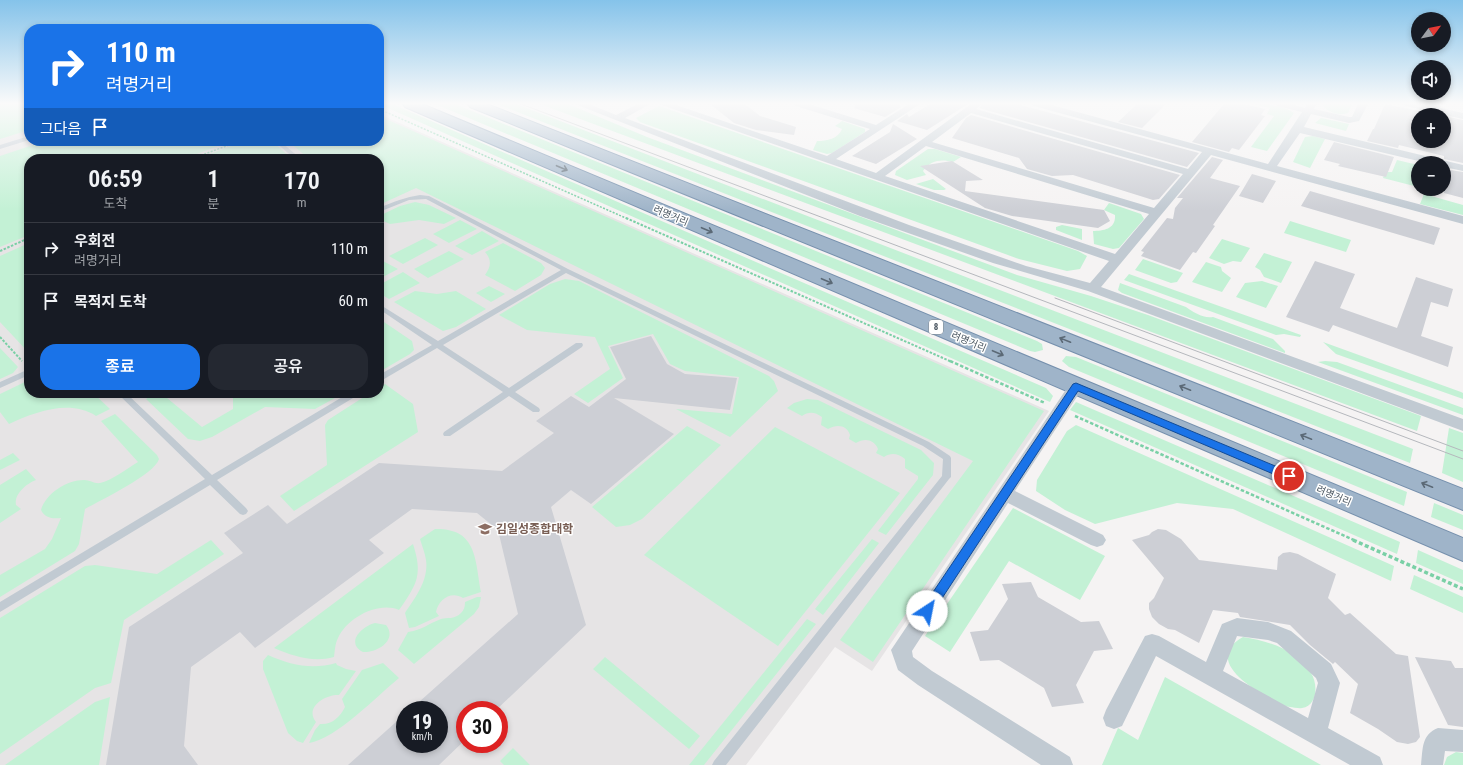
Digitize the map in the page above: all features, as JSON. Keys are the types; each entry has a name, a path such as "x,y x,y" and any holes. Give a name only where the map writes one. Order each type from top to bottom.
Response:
{"highway":[{"name":"려명거리","path":"494,140 1463,550"},
{"path":"564,140 1463,500"}],"street":[{"path":"672,140 824,199 1008,265 1093,288 1463,425"},
{"path":"769,140 1116,259"},
{"path":"828,160 859,140"},
{"path":"877,177 929,140"},
{"path":"1081,140 1190,173"},
{"path":"1168,140 1463,220"},
{"path":"1271,168 1291,140"},
{"path":"1343,140 1411,156"},
{"path":"926,142 1157,213"},
{"path":"1093,288 1209,151"},
{"path":"1451,165 1463,168"},
{"path":"1062,765 925,678 905,663 901,650 1076,386"},
{"path":"1005,494 1098,540"},
{"path":"1210,676 1229,630 1237,627 1268,631 1284,637 1324,671 1329,683 1315,734"},
{"path":"1114,718 1152,643 1372,765"},
{"path":"1432,765 1435,742 1438,739 1463,741"}],"lane":[{"path":"0,147 24,140"},
{"path":"283,146 292,154"},
{"path":"384,208 401,200 415,196 427,197 566,270 926,444 947,458 946,477 718,765"},
{"path":"384,376 566,270"},
{"path":"384,309 536,410"},
{"path":"447,434 579,344"},
{"path":"0,385 24,374"},
{"path":"126,398 209,480 243,511"},
{"path":"0,607 348,398"}],"path":[{"path":"449,140 1463,589"},
{"path":"205,154 226,146"},
{"path":"0,251 24,240"},
{"path":"0,336 24,363"}],"shaded area":[{"name":"김일성종합대학","path":"0,140 24,140 24,146 384,146 384,140 437,140 1049,411 872,671 835,647 746,765 0,765"}],"green space":[{"path":"384,140 432,140 1044,411 873,662 840,640 973,461 416,188 384,203 384,154 303,154 294,146 384,146"},
{"path":"459,140 474,140 1046,388 1053,396 1050,402"},
{"path":"521,140 543,140 1042,344 1043,350 1035,352"},
{"path":"588,140 609,140 1413,449 1410,463"},
{"path":"636,140 654,140 1017,275 1091,296 1148,315 1421,416 1417,431"},
{"path":"689,140 756,140 1078,251 1087,256 1080,269 1067,271 1019,259"},
{"path":"853,140 832,153 827,154 813,150 817,141"},
{"path":"1256,140 1275,140 1267,151 1251,147"},
{"path":"1304,140 1325,140 1310,168 1293,162"},
{"path":"30,146 218,146 197,154 24,154 24,237 0,247 0,156"},
{"path":"231,146 278,146 286,154 210,154"},
{"path":"928,149 935,149 961,157 953,162 936,161 926,167 923,171 926,175 907,180 895,175 896,171"},
{"path":"1397,160 1411,163 1411,185 1383,178 1385,172 1392,172"},
{"path":"933,179 946,189 934,190 916,184"},
{"path":"1423,196 1431,196 1463,205 1463,215 1420,204"},
{"path":"415,202 429,205 456,218 444,224 419,220 390,224 384,221 384,214 400,206"},
{"path":"1109,203 1141,214 1144,219 1119,248 1113,249 1094,244 1093,231 1105,230 1114,223 1115,215 1104,210"},
{"path":"460,220 477,229 449,243 433,234"},
{"path":"1290,221 1351,240 1346,252 1284,233"},
{"path":"1062,225 1082,229 1082,240 1056,230 1056,227"},
{"path":"482,231 499,241 472,255 455,246"},
{"path":"425,238 438,245 403,264 389,256"},
{"path":"1222,239 1250,248 1241,262 1233,261 1224,264 1209,258"},
{"path":"503,243 541,263 545,268 541,275 515,291 485,275 489,269 490,261 485,252"},
{"path":"24,245 24,348 0,322 0,256"},
{"path":"449,251 464,259 428,278 414,269"},
{"path":"1264,253 1292,262 1281,283 1264,277 1260,270 1255,267"},
{"path":"1143,259 1183,273 1177,282 1171,283 1135,270"},
{"path":"384,262 398,269 384,276"},
{"path":"1206,262 1221,267 1222,271 1231,278 1222,292 1192,282"},
{"path":"403,272 420,283 389,299 384,296 384,282"},
{"path":"1129,274 1301,335 1300,337 1284,334 1276,335 1124,280"},
{"path":"565,279 579,281 769,376 774,381 778,391 730,437 676,409 732,414 739,377 685,371 670,364 653,334 608,346 623,378 588,403 574,394 610,369 595,337 527,330 499,315 550,284"},
{"path":"1262,281 1278,286 1266,308 1236,297 1245,283"},
{"path":"1120,283 1186,307 1202,316 1213,317 1273,339 1285,351 1285,353 1122,293 1118,290"},
{"path":"489,286 505,294 491,302 476,293"},
{"path":"415,291 437,294 456,291 486,309 456,327 443,331 394,302"},
{"path":"384,322 412,341 414,350 410,354 384,369"},
{"path":"1323,342 1461,392 1463,393 1463,399 1336,354"},
{"path":"0,348 18,367 13,373 0,379"},
{"path":"1066,356 1076,357 1407,492 1404,506 1069,367 1062,361"},
{"path":"1318,362 1337,362 1463,408 1463,415"},
{"path":"24,382 24,398 98,398 110,409 96,416 75,408 52,409 30,415 9,424 0,412 0,394"},
{"path":"384,385 413,404 418,432 294,511 280,496 327,465 325,425 328,420 362,398 384,398"},
{"path":"167,398 202,427 233,409 233,398 335,398 315,409 265,407 212,437 200,441 188,439 146,399"},
{"path":"807,399 818,400 921,450 934,463 933,475 886,535 878,531 918,479 918,476 905,468 905,459 900,456 892,454 884,457 876,453 878,449 871,441 862,440 856,443 849,439 849,432 844,427 835,426 828,429 821,425 822,417 819,415 810,413 802,416 787,408 794,403"},
{"path":"1076,402 1400,542 1397,554 1070,410"},
{"path":"115,414 157,455 159,459 148,472 138,479 85,509 79,544 75,551 0,597 0,575 45,549 52,539 61,518 49,517 41,510 47,498 52,493 71,482 86,480 98,483 104,482 138,462 101,421"},
{"path":"1076,425 1394,566 1391,581 1233,509 1177,503 1095,524 1065,510 1036,491 1037,480 1067,431"},
{"path":"687,426 721,445 642,519 630,525 616,527 592,507"},
{"path":"775,427 900,493 778,646 644,555"},
{"path":"1449,428 1463,433 1463,482 1442,473"},
{"path":"13,453 20,460 0,470 0,460"},
{"path":"26,469 36,480 28,484 19,493 16,505 21,509 0,523 0,485"},
{"path":"1434,503 1463,515 1463,530 1431,517"},
{"path":"1013,508 1105,556 1080,600 1009,561 950,652 925,636"},
{"path":"435,529 449,530 459,534 472,548 481,592 463,598 454,595 442,600 436,612 439,616 415,627 409,628 405,613 423,582 426,567 426,557 420,539"},
{"path":"872,539 879,543 823,615 815,609"},
{"path":"211,540 224,554 124,620 111,683 95,688 0,754 0,618 85,566 95,565 157,574"},
{"path":"413,544 418,564 418,572 414,586 399,610 382,608 364,613 356,618 348,624 338,638 334,657 326,659 303,658 274,648"},
{"path":"1418,550 1463,570 1463,584 1416,563"},
{"path":"1414,575 1463,597 1463,613 1410,589"},
{"path":"481,597 479,607 474,614 414,664 398,650 408,632 421,629 441,619 456,617 463,611 465,602"},
{"path":"807,619 816,624 704,765 689,765"},
{"path":"375,623 386,625 389,631 388,640 380,648 363,652 355,644 357,635 365,628"},
{"path":"1243,637 1264,641 1278,646 1304,664 1311,673 1315,683 1314,699 1311,703 1301,708 1284,706 1259,692 1241,679 1233,671 1229,662 1228,654 1232,645"},
{"path":"268,655 293,664 318,666 336,663 337,665 346,669 356,671 339,695 328,697 318,702 313,711 313,716 316,722 303,743 297,741 288,733 263,669 263,661"},
{"path":"605,657 700,736 689,749 593,669"},
{"path":"383,663 399,678 344,725 320,740 309,743 315,730 320,724 332,722 341,714 345,707 342,699 362,670"},
{"path":"1165,677 1321,765 1102,765 1118,728 1138,740"},
{"path":"110,697 99,765 5,765 95,702"},
{"path":"513,748 530,765 504,765 500,761"},
{"path":"1456,752 1463,753 1463,765 1444,765 1447,757"}],"building":[{"path":"878,140 916,140 876,164 852,156"},
{"path":"958,140 1057,140 1180,175 1159,199 1153,200 1073,175 1052,176 1027,169 1019,158"},
{"path":"1091,140 1150,140 1199,153 1187,167"},
{"path":"1194,140 1247,140 1239,150 1232,148 1229,152 1192,142"},
{"path":"1368,140 1411,140 1411,148 1399,145 1398,148 1367,141"},
{"path":"1451,140 1463,140 1463,163 1451,160 1451,156 1444,156 1411,148 1451,148"},
{"path":"1334,142 1394,157 1386,177 1338,166 1340,164 1324,160"},
{"path":"1212,157 1223,160 1210,178 1240,186 1196,253 1193,252 1180,270 1141,256 1144,252 1141,251 1167,218 1173,219 1175,208 1183,198 1177,198"},
{"path":"952,161 983,180 966,181 965,191 1104,210 1110,221 1098,228 1012,216 985,208 920,166"},
{"path":"1451,170 1463,172 1463,198 1451,195"},
{"path":"1252,174 1276,181 1263,203 1239,196"},
{"path":"1310,191 1440,228 1434,245 1301,206"},
{"path":"1315,261 1355,274 1340,308 1397,328 1416,277 1453,289 1448,307 1431,302 1421,336 1453,347 1448,367 1333,325 1329,332 1286,317"},
{"path":"651,336 667,364 685,374 737,378 730,410 614,398 674,434 591,504 571,490 551,507 586,625 506,701 456,701 456,749 439,765 348,765 396,722 396,753 448,753 448,701 420,701 518,614 498,530 477,513 412,509 369,540 384,553 255,648 240,632 191,667 184,746 198,765 106,765 129,627 243,553 224,533 268,505 287,524 379,463 502,471 554,433 536,421 571,396 589,407 626,379 610,347"},
{"path":"1158,529 1166,530 1181,539 1199,560 1277,570 1278,557 1283,553 1290,552 1298,554 1336,574 1328,598 1345,615 1350,613 1396,654 1408,656 1420,737 1416,742 1408,744 1397,742 1350,713 1358,684 1335,662 1333,664 1310,645 1290,625 1240,617 1238,613 1213,610 1199,643 1175,630 1168,629 1159,624 1152,617 1149,609 1149,603 1154,598 1164,578 1132,540 1149,535"},
{"path":"1031,582 1038,597 1081,622 1099,621 1113,649 1094,651 1076,685 1084,703 1052,707 1044,688 999,660 980,661 970,632 988,630 1008,599 1002,584"},
{"path":"1415,657 1451,661 1455,668 1463,668 1463,727 1448,725"}],"tram line":[{"path":"616,140 1463,459"},
{"path":"1055,298 1463,451"}],"place":[{"name":"김일성종합대학","path":"485,529"}],"route":[{"path":"927,611 1076,386 1289,476"}]}
